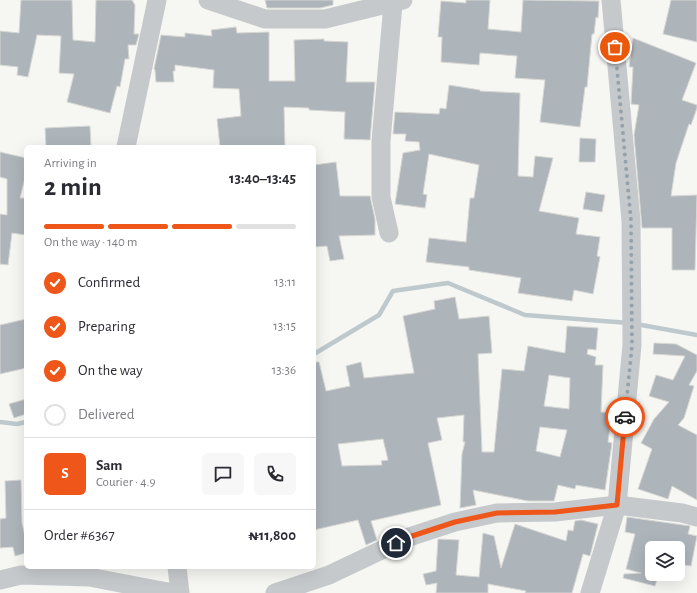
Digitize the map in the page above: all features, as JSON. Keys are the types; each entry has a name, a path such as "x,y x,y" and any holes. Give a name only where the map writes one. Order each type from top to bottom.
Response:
{"street":[{"path":"126,145 157,0"},
{"path":"208,0 265,19 325,19 399,2 381,141 381,197 389,233"},
{"path":"590,593 617,505 632,345 633,317 631,221 611,0"},
{"path":"275,593 329,575 409,537 455,522 497,513 555,512 617,505 682,513 697,517"},
{"path":"177,569 180,593"},
{"path":"0,580 21,575 89,576 173,593"}],"building":[{"path":"21,0 72,0 73,40 95,42 96,0 132,0 135,5 134,34 139,34 136,45 128,45 129,59 125,59 120,87 117,86 110,113 67,102 74,74 59,73 61,36 37,35 28,77 17,75 18,67 0,65 0,31 19,33"},
{"path":"265,0 333,0 333,5 320,8 267,8"},
{"path":"466,0 490,0 488,29 521,32 523,0 599,1 598,18 596,17 594,34 592,34 587,87 585,87 580,127 540,122 545,80 515,78 517,56 480,53 479,65 441,62 442,37 438,37 441,1 466,3"},
{"path":"671,0 697,0 697,42 663,34"},
{"path":"236,27 237,33 269,32 269,81 295,81 294,40 324,39 324,41 348,42 346,82 375,82 370,140 344,139 345,112 284,107 285,145 220,145 217,119 241,116 239,89 213,88 214,70 175,65 175,71 173,71 174,82 156,82 154,69 161,35 185,37 185,33 212,36 211,30"},
{"path":"633,38 696,63 682,100 697,105 697,108 691,125 689,124 676,163 671,196 697,195 695,270 672,270 672,228 642,228 634,135 639,105 631,104 633,67 629,67"},
{"path":"449,85 480,91 520,93 518,176 533,177 535,156 553,158 539,211 579,218 576,234 600,237 597,256 600,257 593,294 574,290 572,301 518,293 521,278 469,270 469,267 426,262 429,238 466,242 470,198 474,198 479,165 429,154 423,194 427,195 425,208 395,204 403,153 420,150 419,142 405,141 406,134 393,134 395,112 439,114 440,108 446,109"},
{"path":"90,126 91,145 46,145 45,128"},
{"path":"580,138 596,139 595,162 579,162"},
{"path":"0,152 24,158 24,182 20,198 24,198 24,235 12,233 8,265 0,264 0,214 7,215 7,179 0,177"},
{"path":"336,162 340,196 370,196 375,219 375,235 339,236 344,259 330,261 327,246 316,247 316,165"},
{"path":"586,192 605,195 602,212 583,209"},
{"path":"455,297 459,319 489,316 492,353 478,354 482,452 494,452 502,369 524,371 528,346 565,353 567,326 598,328 596,350 588,349 587,354 596,357 595,365 603,365 601,412 612,413 608,442 612,443 605,490 576,485 575,489 558,485 554,501 528,501 473,490 476,505 460,508 462,454 465,442 463,442 464,415 437,418 442,440 428,443 441,505 371,521 377,540 366,545 358,520 316,530 316,362 319,362 326,391 350,386 346,366 361,362 364,378 414,373 403,316 435,309 434,301","holes":["549,375 570,378 569,409 544,406","540,427 567,430 560,457 536,451","383,439 388,460 381,461 382,465 342,466 338,444"]},
{"path":"24,319 24,368 0,374 0,325"},
{"path":"654,343 676,344 697,355 697,371 689,385 694,386 684,418 678,425 697,435 697,500 672,486 668,499 638,489 652,449 641,443 654,419 669,402 649,396 656,375 673,380 685,356 653,354"},
{"path":"24,400 24,415 14,418 9,404"},
{"path":"21,480 24,554 15,556 13,547 0,548 0,519 6,518 5,481"},
{"path":"627,517 690,526 688,534 697,536 691,566 685,565 685,541 645,541 645,581 657,581 655,586 623,578 624,574 641,573 626,569 635,534 625,532"},
{"path":"581,520 598,524 590,556 583,554 572,593 525,593 526,591 488,584 488,593 436,593 437,583 426,585 423,574 436,571 438,539 459,540 456,575 479,577 483,533 494,536 501,568 515,524 566,541 568,530 573,531 575,521"}],"waterway":[{"path":"316,353 379,315 393,291 448,283 525,315 629,323"},
{"path":"636,324 697,335"},
{"path":"0,422 17,424 24,422"}],"way so far":[{"path":"615,47 631,221 633,317 632,345 625,417"}],"route":[{"path":"396,543 409,537 455,522 497,513 555,512 617,505 625,417"}]}
